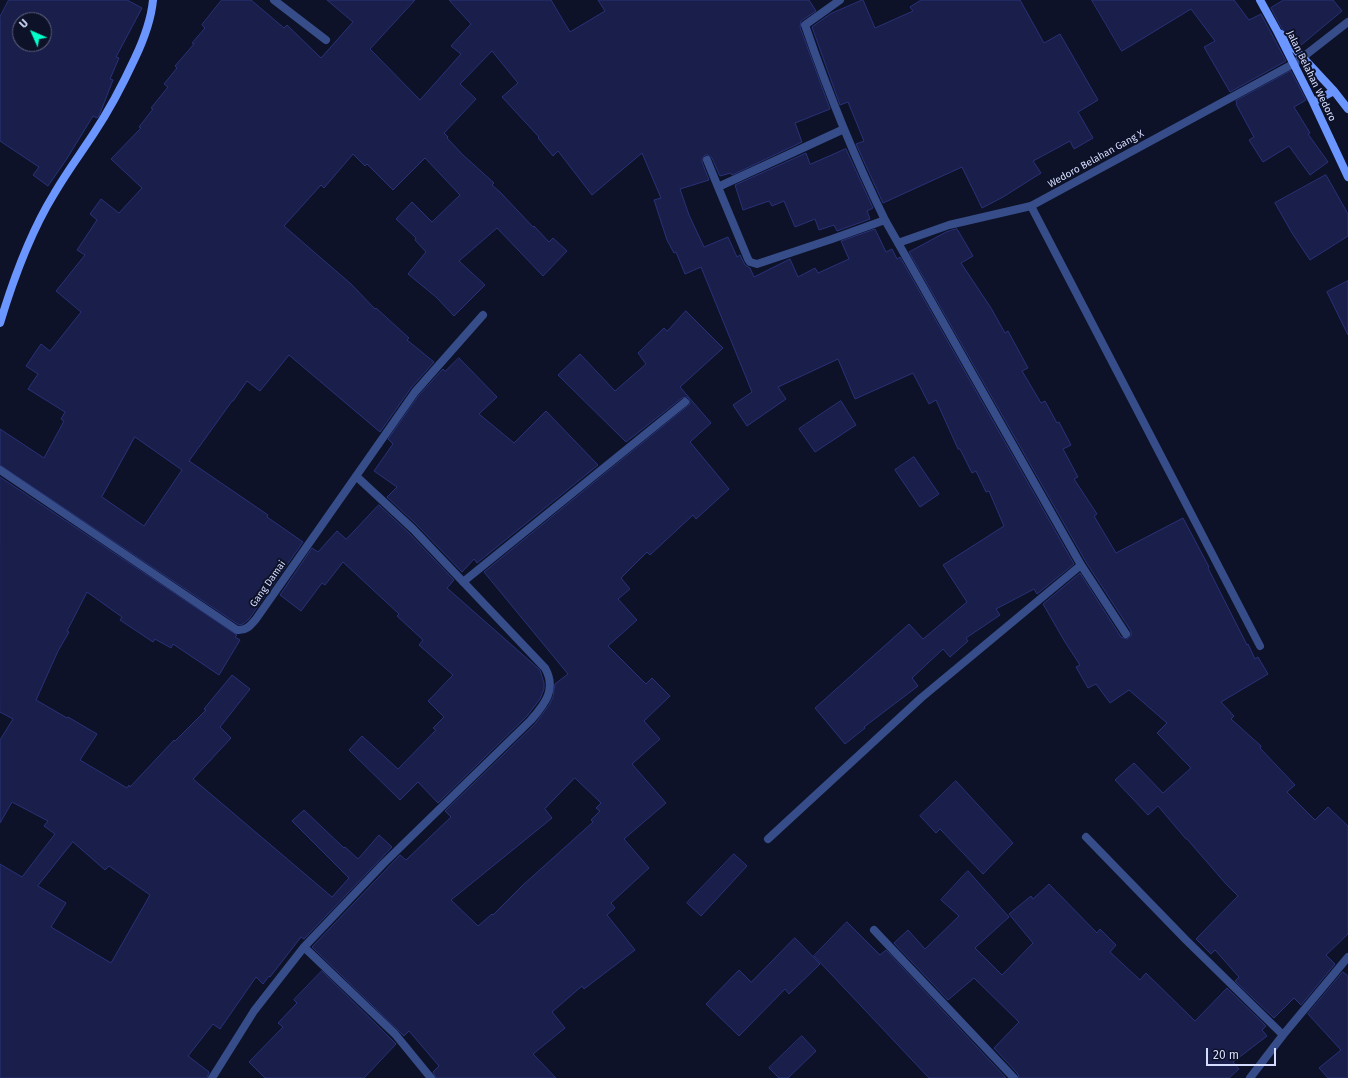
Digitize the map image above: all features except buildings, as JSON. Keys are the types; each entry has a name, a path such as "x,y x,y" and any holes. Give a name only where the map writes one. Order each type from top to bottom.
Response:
{"street":[{"path":"0,323 9,294 37,226 64,177 111,106 130,68 145,34 153,0"},
{"path":"274,0 326,40"},
{"path":"840,0 805,25 844,129 864,177 885,220 1081,565 1126,634"},
{"name":"Jalan Belahan Wedoro","path":"1260,0 1313,102 1348,176"},
{"name":"Wedoro Belahan Gang X","path":"898,243 949,225 1031,206 1293,64 1348,22"},
{"name":"Jalan Belahan Wedoro","path":"1276,29 1304,57 1334,91 1348,110"},
{"path":"1313,102 1334,91"},
{"path":"718,187 844,129"},
{"path":"707,160 748,259 753,264 757,264 832,239 885,220"},
{"path":"1031,206 1260,646"},
{"name":"Gang Damai","path":"0,470 237,630 242,631 248,628 256,619 415,392 484,315"},
{"path":"463,582 685,402"},
{"path":"212,1078 254,1011 304,947 383,864 531,720 547,699 550,692 550,676 545,668 413,529 356,476"},
{"path":"768,839 921,698 1081,565"},
{"path":"1086,837 1186,940 1282,1035"},
{"path":"874,930 1014,1078"},
{"path":"304,947 395,1034 431,1078"},
{"path":"1250,1078 1282,1035 1348,957"}]}
